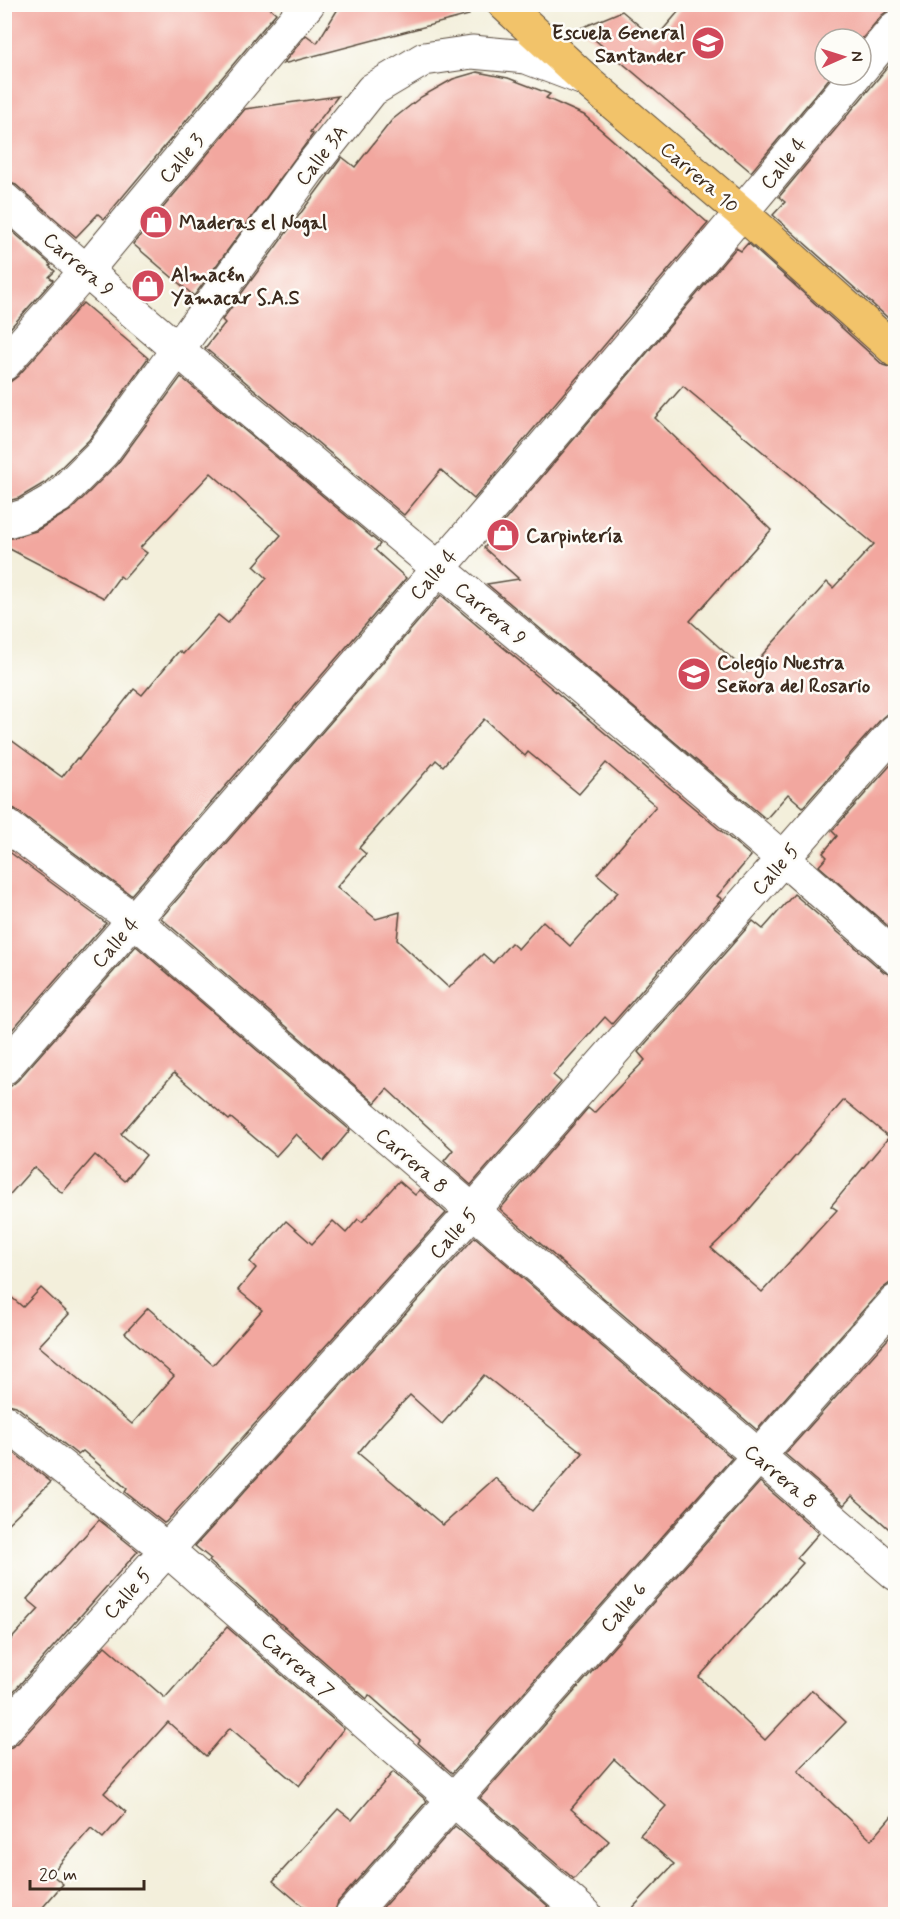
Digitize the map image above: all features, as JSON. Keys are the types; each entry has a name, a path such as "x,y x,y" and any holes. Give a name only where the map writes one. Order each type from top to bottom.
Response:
{"main road":[{"name":"Carrera 10","path":"504,4 586,80 742,213 896,351"}],"street":[{"name":"Calle 3","path":"4,364 86,271 308,4"},
{"path":"873,55 896,27"},
{"name":"Calle 3A","path":"4,522 27,515 58,497 103,452 309,169 372,90 424,58 472,52 526,57 586,80"},
{"name":"Calle 4","path":"4,1068 438,568 742,213 846,87"},
{"name":"Carrera 9","path":"4,199 178,349 784,858 896,958"},
{"name":"Calle 5","path":"4,1730 472,1212 896,730"},
{"name":"Carrera 8","path":"4,824 134,920 896,1574"},
{"name":"Calle 6","path":"352,1914 896,1301"},
{"name":"Carrera 7","path":"4,1421 166,1549 585,1914"}],"building":[{"path":"4,4 265,4 276,13 104,219 98,214 76,237 16,185 4,181"},
{"path":"341,4 468,4 469,15 283,64 306,35 317,43"},
{"path":"685,4 896,4 896,9 889,10 882,15 872,27 813,27 813,87 822,87 751,172 581,28 622,11 655,39"},
{"path":"896,57 896,325 773,215 785,202 779,197"},
{"path":"477,72 508,78 550,94 546,98 584,115 708,223 474,499 441,470 404,515 205,348 225,323 222,320 342,157 355,167 392,120 421,97 453,79"},
{"path":"338,96 310,132 313,134 194,296 133,244 245,109"},
{"path":"4,224 55,271 49,277 53,280 4,335"},
{"path":"748,243 883,365 896,369 896,712 889,712 882,718 803,807 788,794 766,819 487,584 519,579 484,548 736,248 741,251","holes":["683,386 874,544 833,588 827,582 747,672 690,621 771,530 655,418"]},
{"path":"83,303 148,358 89,440 46,482 19,498 4,502 4,382 10,382 18,376"},
{"path":"181,377 380,544 375,550 406,578 131,895 15,809 4,806 4,735 62,777 134,689 142,695 179,651 183,654 218,615 228,623 267,578 254,566 281,535 211,473 140,548 147,553 124,579 120,576 104,598 4,546 4,540 36,531 71,510 118,463"},
{"path":"441,595 751,856 717,896 722,899 612,1024 605,1017 553,1075 561,1082 471,1185 444,1161 453,1150 387,1089 375,1103 161,918","holes":["484,719 525,756 528,752 579,794 606,763 656,806 597,874 618,892 570,946 543,921 518,949 511,943 493,963 483,954 449,988 397,940 400,912 376,919 337,887 366,854 359,848 436,760 443,766"]},
{"path":"896,759 896,933 819,866 827,857 823,853 837,836 832,831"},
{"path":"4,848 106,923 4,1039"},
{"path":"794,894 884,972 896,976 896,1283 890,1283 882,1289 757,1430 500,1209 588,1108 594,1113 645,1060 638,1052 753,921 763,929","holes":["844,1100 889,1137 831,1206 837,1210 762,1292 711,1248 740,1220"]},
{"path":"136,946 350,1130 324,1161 296,1134 276,1156 174,1073 121,1134 146,1155 125,1181 95,1155 62,1193 34,1167 4,1201 4,1086 11,1086 18,1080"},
{"path":"399,1181 415,1195 420,1190 446,1213 166,1522 164,1523 125,1492 127,1489 83,1451 78,1455 16,1406 4,1403 4,1291 23,1307 41,1288 69,1314 39,1346 132,1424 174,1376 125,1333 148,1308 213,1365 262,1310 238,1290 256,1268 250,1262 286,1221 312,1244 333,1221 346,1233 358,1219 362,1222"},
{"path":"475,1237 732,1458 452,1773 418,1743 420,1740 369,1695 367,1699 209,1561 211,1559 195,1546","holes":["484,1375 583,1453 532,1511 495,1478 443,1525 358,1453 410,1395 442,1424"]},
{"path":"896,1330 896,1535 852,1496 844,1505 785,1454"},
{"path":"4,1445 51,1482 4,1527"},
{"path":"760,1482 819,1533 797,1558 803,1563 699,1677 765,1740 812,1690 846,1722 798,1771 871,1840 896,1811 896,1914 627,1914 674,1864 640,1835 666,1806 614,1759 571,1809 609,1841 574,1879 480,1798"},
{"path":"99,1520 138,1551 13,1692 4,1685 4,1647 39,1609 27,1599"},
{"path":"227,1627 344,1729 299,1786 230,1728 206,1756 168,1722 104,1793 126,1812 103,1838 91,1828 51,1874 63,1884 37,1914 4,1914 4,1748 10,1748 18,1743 105,1646 165,1698"},
{"path":"393,1772 427,1801 338,1902 334,1914 312,1914 273,1881 338,1809 352,1820"},
{"path":"455,1826 548,1906 540,1914 377,1914"}],"place":[{"name":"Escuela General Santander","path":"708,43"},
{"name":"Maderas el Nogal","path":"156,222"},
{"name":"Almacén Yamacar S.A.S","path":"148,286"},
{"name":"Carpintería","path":"503,535"},
{"name":"Colegio Nuestra Señora del Rosario","path":"694,674"}]}
